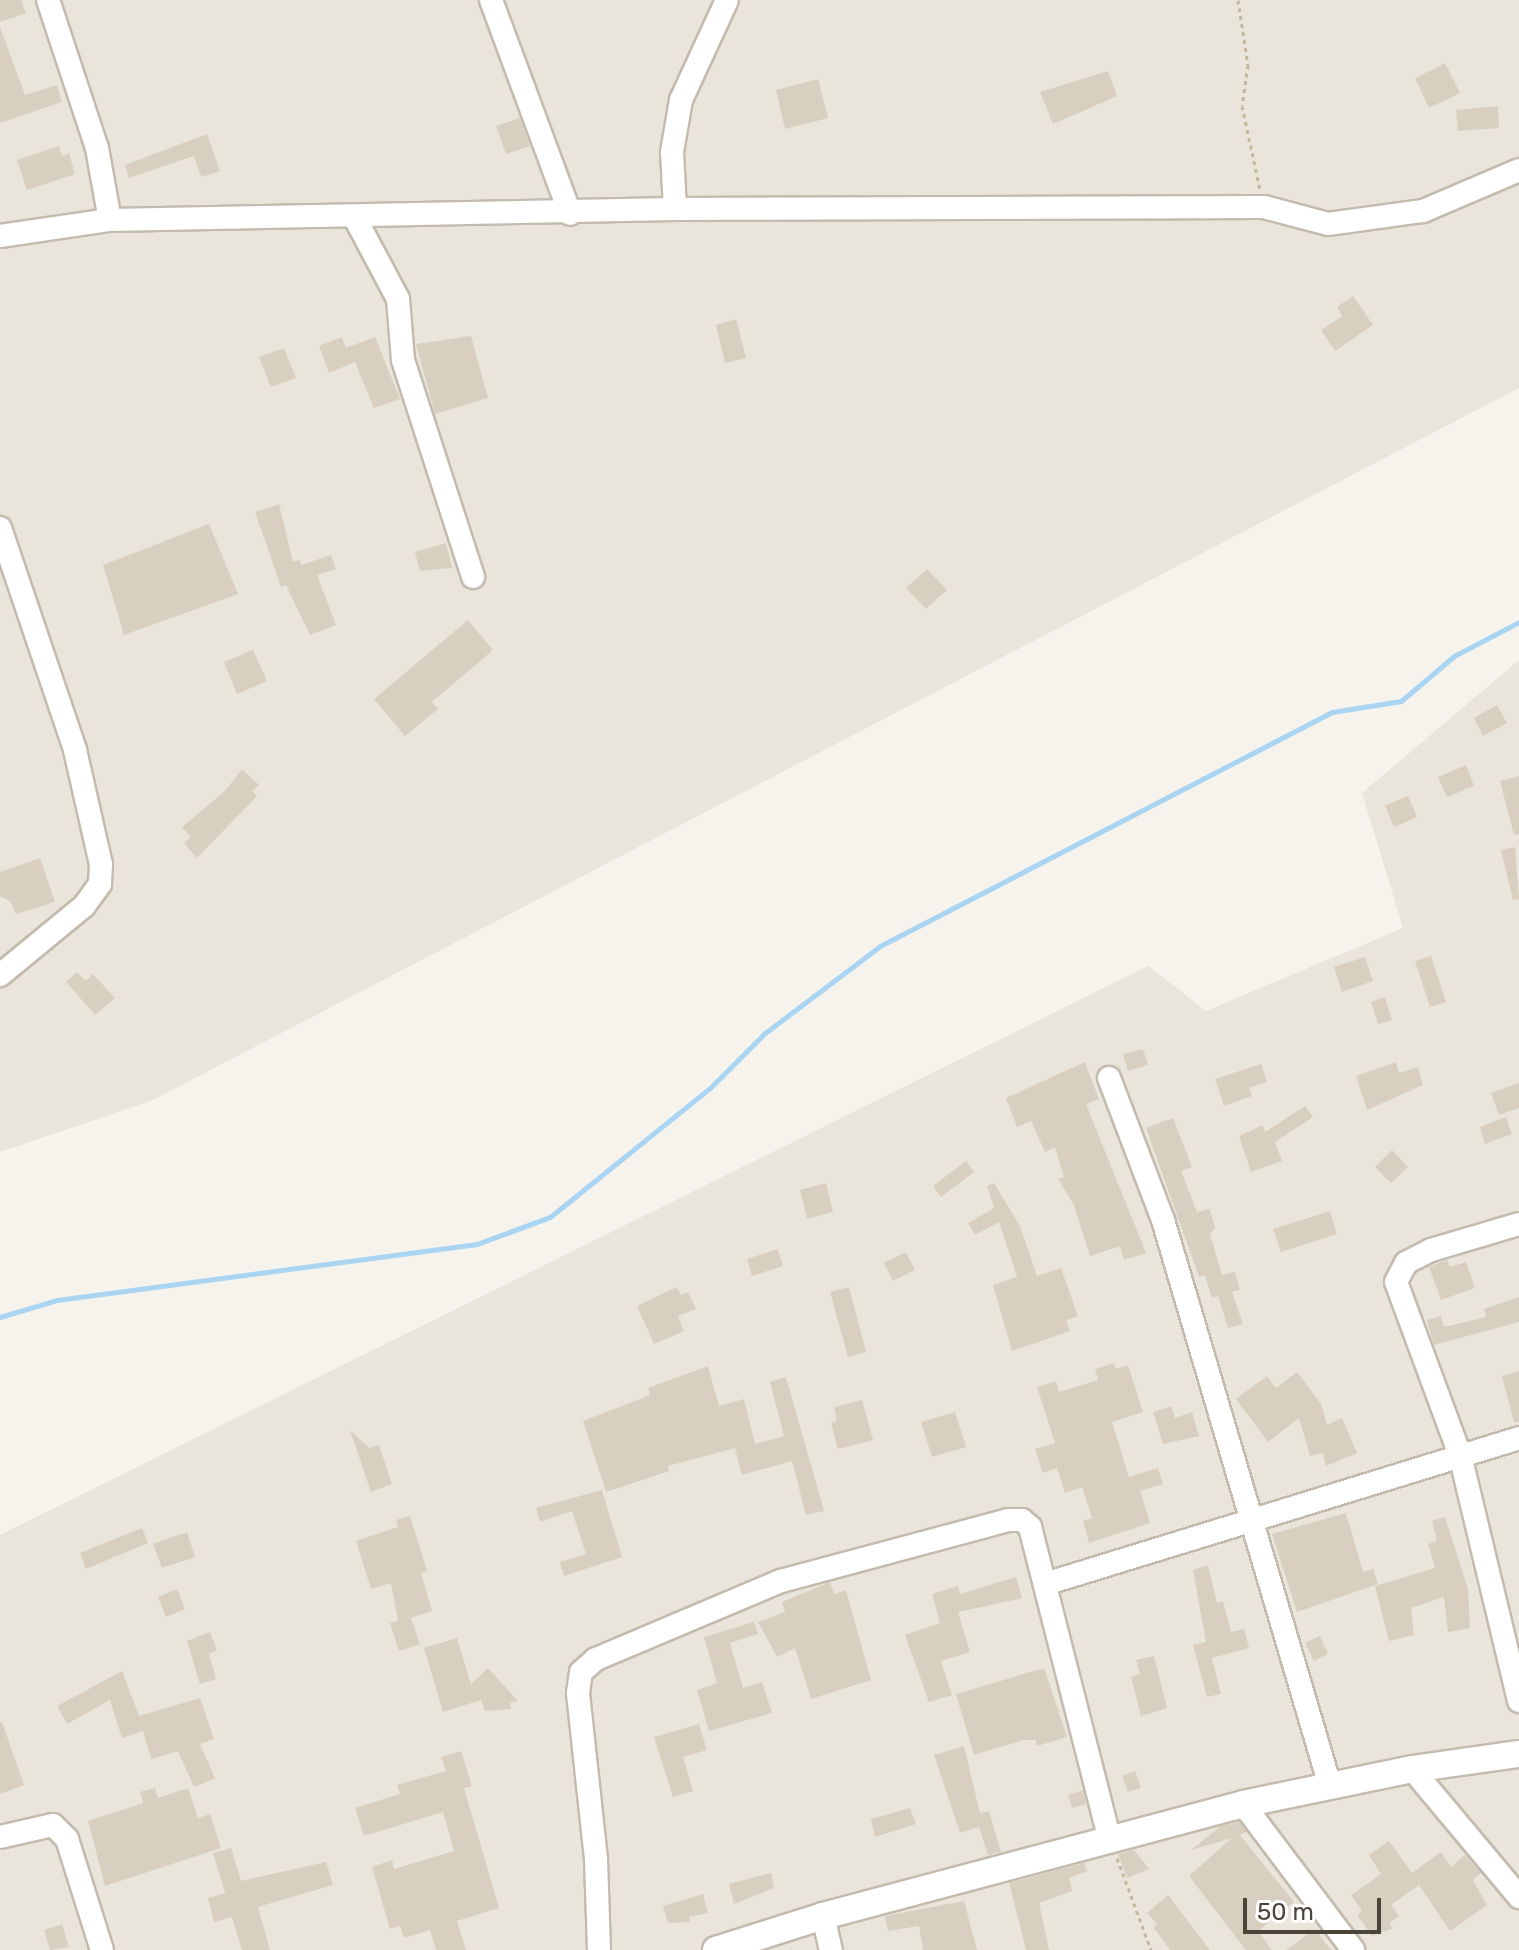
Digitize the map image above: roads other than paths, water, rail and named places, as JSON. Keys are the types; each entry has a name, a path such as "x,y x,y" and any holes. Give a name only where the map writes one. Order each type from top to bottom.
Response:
{"street":[{"path":"48,0 97,148 110,220"},
{"path":"491,0 570,214"},
{"path":"675,209 672,152 681,100 727,0"},
{"path":"0,236 110,220 570,214 675,209 1264,207 1328,224 1423,211 1519,170"},
{"path":"355,218 398,299 403,360 473,577"},
{"path":"0,528 75,750 101,864 100,884 84,906 0,975"},
{"path":"1109,1078 1163,1220 1248,1519 1330,1786"},
{"path":"1519,1224 1431,1250 1406,1263 1396,1282 1460,1455 1519,1701"},
{"path":"1045,1584 1519,1438"},
{"path":"599,1950 596,1859 578,1693 581,1672 596,1659 781,1581 1008,1520 1022,1520 1030,1527 1110,1840"},
{"path":"716,1950 823,1916 1243,1804 1412,1769 1519,1754"},
{"path":"1412,1769 1519,1897"},
{"path":"1243,1804 1353,1950"},
{"path":"0,1837 53,1825 67,1839 102,1950"},
{"path":"823,1916 831,1950"}],"waterway":[{"path":"0,1317 57,1300 477,1244 550,1217 710,1088 765,1033 880,946 1332,712 1401,701 1454,656 1519,622"}]}
